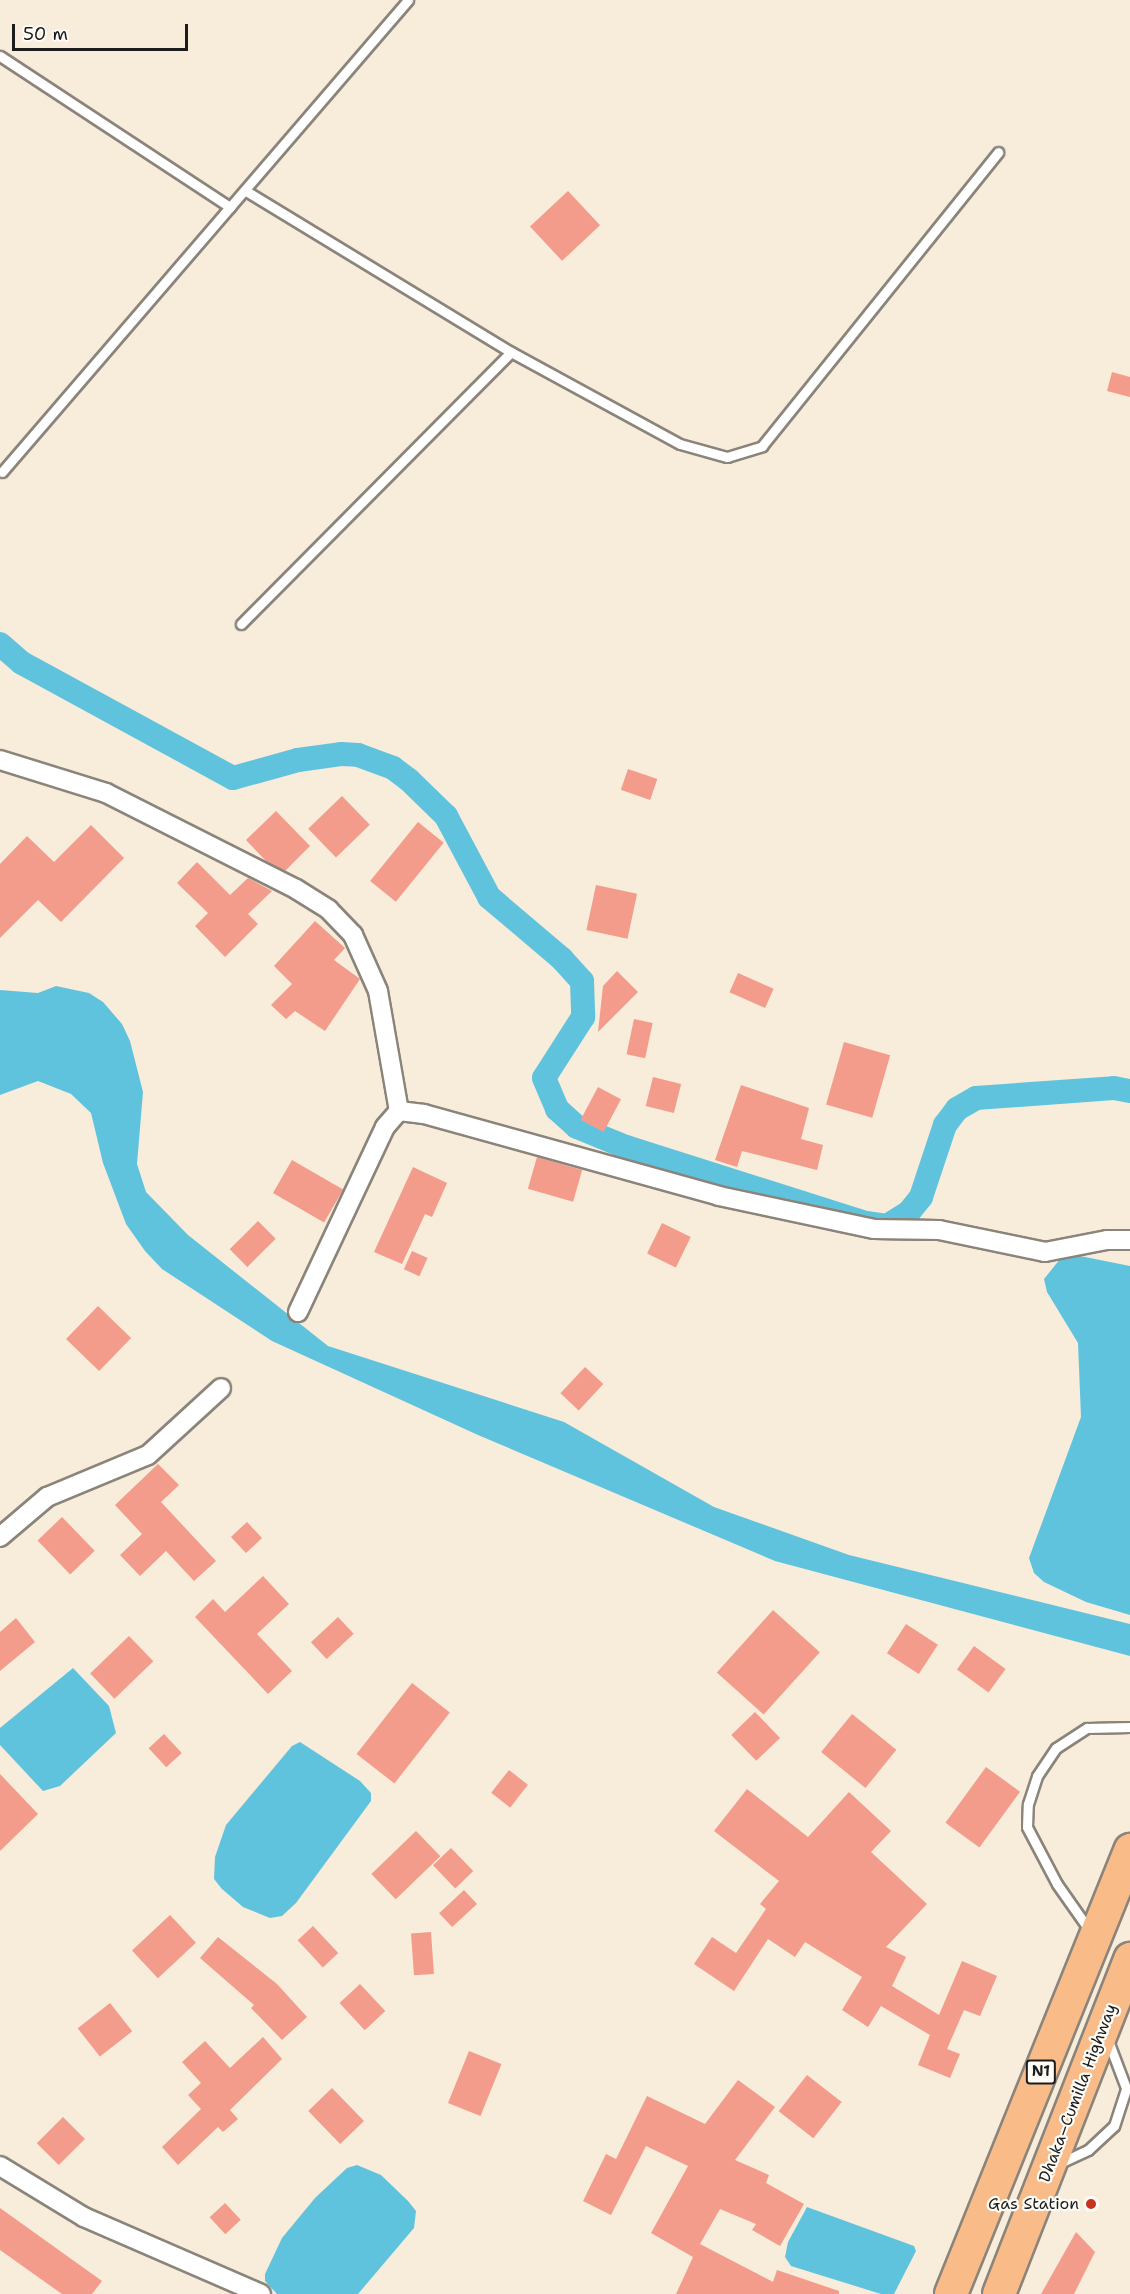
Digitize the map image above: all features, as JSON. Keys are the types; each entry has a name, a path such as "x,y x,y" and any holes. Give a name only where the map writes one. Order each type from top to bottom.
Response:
{"highway":[{"name":"N1","path":"951,2294 1130,1850"},
{"name":"Dhaka–Cumilla Highway","path":"999,2294 1130,1959"}],"street":[{"path":"0,760 106,793 296,889 329,910 353,935 378,991 399,1111"},
{"path":"399,1111 424,1114 719,1196 874,1229 939,1230 1045,1252 1107,1240 1130,1240"},
{"path":"298,1312 385,1127 399,1111"},
{"path":"0,1537 47,1497 148,1455 221,1388"},
{"path":"0,2166 84,2217 261,2294"}],"lane":[{"path":"2,472 408,0"},
{"path":"0,56 230,207"},
{"path":"246,190 511,352 680,444 727,457 762,446 998,152"},
{"path":"241,624 511,352"},
{"path":"1095,1938 1057,1884 1031,1836 1027,1827 1028,1803 1037,1776 1056,1748 1087,1728 1130,1727"},
{"path":"1048,2168 1088,2150 1114,2126 1126,2088 1103,2027"}],"water":[{"path":"56,986 89,993 103,1002 122,1024 130,1041 143,1092 137,1164 146,1192 188,1235 328,1346 564,1422 714,1507 849,1555 1130,1624 1130,1656 775,1561 478,1435 272,1341 162,1269 145,1251 126,1224 103,1163 91,1113 71,1094 38,1081 0,1095 0,990 38,993"},
{"path":"1065,1253 1130,1266 1130,1615 1086,1602 1044,1582 1034,1573 1029,1558 1081,1417 1078,1343 1047,1292 1044,1279"},
{"path":"73,1668 109,1706 116,1733 60,1786 43,1791 0,1745 0,1728"},
{"path":"300,1742 360,1781 371,1793 371,1801 296,1903 282,1916 270,1918 243,1907 222,1889 214,1879 215,1857 226,1825 292,1746"},
{"path":"357,2165 381,2175 408,2201 416,2211 414,2228 358,2294 277,2294 265,2281 265,2274 282,2238 315,2198 347,2168"},
{"path":"807,2207 914,2246 916,2251 894,2294 881,2294 791,2266 785,2257 788,2242"}],"building":[{"path":"568,191 600,225 562,261 530,226"},
{"path":"1112,372 1130,377 1130,397 1107,391"},
{"path":"628,769 657,779 650,800 621,790"},
{"path":"342,796 370,825 336,857 308,829"},
{"path":"276,811 310,846 285,871 266,861 246,840"},
{"path":"418,822 444,843 396,902 370,881"},
{"path":"91,825 124,858 61,922 38,900 0,938 0,864 27,836 54,862"},
{"path":"197,862 230,895 248,878 272,891 248,914 258,924 225,957 195,926 208,913 177,883"},
{"path":"596,885 637,894 628,939 586,930"},
{"path":"315,921 345,948 334,960 360,979 325,1031 295,1011 286,1019 271,1005 292,984 274,966"},
{"path":"617,971 638,992 598,1032 603,986"},
{"path":"738,973 774,989 765,1008 729,992"},
{"path":"634,1019 653,1023 645,1058 627,1054"},
{"path":"844,1042 890,1055 872,1118 826,1104"},
{"path":"653,1077 681,1084 674,1113 646,1106"},
{"path":"741,1085 809,1108 801,1139 823,1145 817,1170 742,1151 737,1167 715,1160"},
{"path":"598,1087 621,1099 604,1132 581,1120"},
{"path":"537,1157 582,1170 573,1202 528,1189"},
{"path":"292,1160 343,1190 324,1222 273,1193"},
{"path":"413,1167 447,1183 432,1217 425,1214 402,1264 374,1252"},
{"path":"258,1221 276,1239 247,1267 230,1249"},
{"path":"662,1223 691,1237 676,1268 647,1254"},
{"path":"412,1251 428,1258 419,1276 404,1269"},
{"path":"98,1306 131,1338 99,1371 66,1339"},
{"path":"585,1367 603,1384 579,1410 560,1393"},
{"path":"158,1464 179,1485 161,1502 216,1561 194,1581 166,1551 140,1576 120,1555 142,1534 115,1505"},
{"path":"62,1517 95,1551 70,1574 38,1541"},
{"path":"247,1522 262,1538 246,1553 231,1537"},
{"path":"263,1576 289,1604 257,1634 292,1671 268,1694 195,1617 213,1599 225,1612"},
{"path":"773,1610 820,1652 764,1715 717,1672"},
{"path":"338,1617 354,1634 327,1659 311,1642"},
{"path":"16,1618 35,1642 0,1671 0,1632"},
{"path":"906,1624 938,1645 919,1674 887,1653"},
{"path":"129,1636 153,1661 114,1699 90,1674"},
{"path":"974,1646 1006,1669 989,1692 957,1669"},
{"path":"412,1683 450,1713 394,1783 357,1754"},
{"path":"755,1712 780,1738 756,1761 731,1735"},
{"path":"852,1714 896,1750 865,1788 821,1752"},
{"path":"164,1734 182,1753 166,1767 149,1748"},
{"path":"986,1767 1020,1792 979,1848 945,1823"},
{"path":"509,1770 528,1785 510,1808 491,1793"},
{"path":"0,1774 38,1814 0,1851"},
{"path":"747,1789 808,1837 849,1792 891,1831 871,1852 927,1904 886,1947 906,1957 892,1986 939,2015 962,1961 997,1976 980,2016 964,2010 947,2049 960,2054 950,2078 918,2065 930,2035 881,2006 868,2027 842,2010 862,1977 805,1942 795,1957 768,1939 734,1991 694,1964 712,1937 736,1953 766,1909 760,1904 779,1881 714,1831"},
{"path":"416,1831 440,1856 396,1899 371,1874"},
{"path":"451,1848 473,1871 455,1888 433,1865"},
{"path":"464,1890 477,1904 452,1927 439,1913"},
{"path":"170,1915 196,1943 158,1978 132,1950"},
{"path":"313,1926 338,1953 323,1967 298,1940"},
{"path":"431,1932 434,1974 414,1975 411,1933"},
{"path":"218,1937 277,1984 307,2017 282,2040 251,2008 254,2005 200,1958"},
{"path":"360,1984 385,2011 365,2030 340,2003"},
{"path":"110,2003 132,2031 100,2057 78,2028"},
{"path":"263,2037 282,2059 230,2110 238,2119 223,2132 218,2127 178,2165 162,2147 201,2109 188,2095 201,2083 182,2062 205,2041 230,2068"},
{"path":"469,2051 501,2064 480,2116 448,2103"},
{"path":"807,2075 842,2102 813,2138 779,2111"},
{"path":"738,2080 775,2107 735,2160 769,2175 766,2183 804,2204 780,2246 752,2230 756,2224 720,2209 700,2244 773,2282 777,2270 839,2291 839,2294 676,2294 693,2257 651,2233 688,2166 646,2146 611,2215 583,2201 606,2154 616,2159 647,2096 705,2124"},
{"path":"332,2088 364,2121 340,2144 308,2111"},
{"path":"63,2117 85,2139 59,2165 37,2143"},
{"path":"225,2203 241,2220 225,2234 210,2217"},
{"path":"0,2208 102,2281 92,2294 62,2294 0,2250"},
{"path":"1076,2232 1095,2252 1074,2294 1041,2294"}],"waterway":[{"path":"0,644 22,663 233,778 298,760 341,754 358,755 393,768 409,780 446,816 489,897 562,959 582,981 583,1017 544,1078 557,1109 577,1127 626,1147 866,1223 887,1226 909,1212 921,1197 945,1125 957,1109 976,1098 1114,1088 1130,1091"}],"place":[{"name":"Gas Station","path":"1091,2204"}]}
